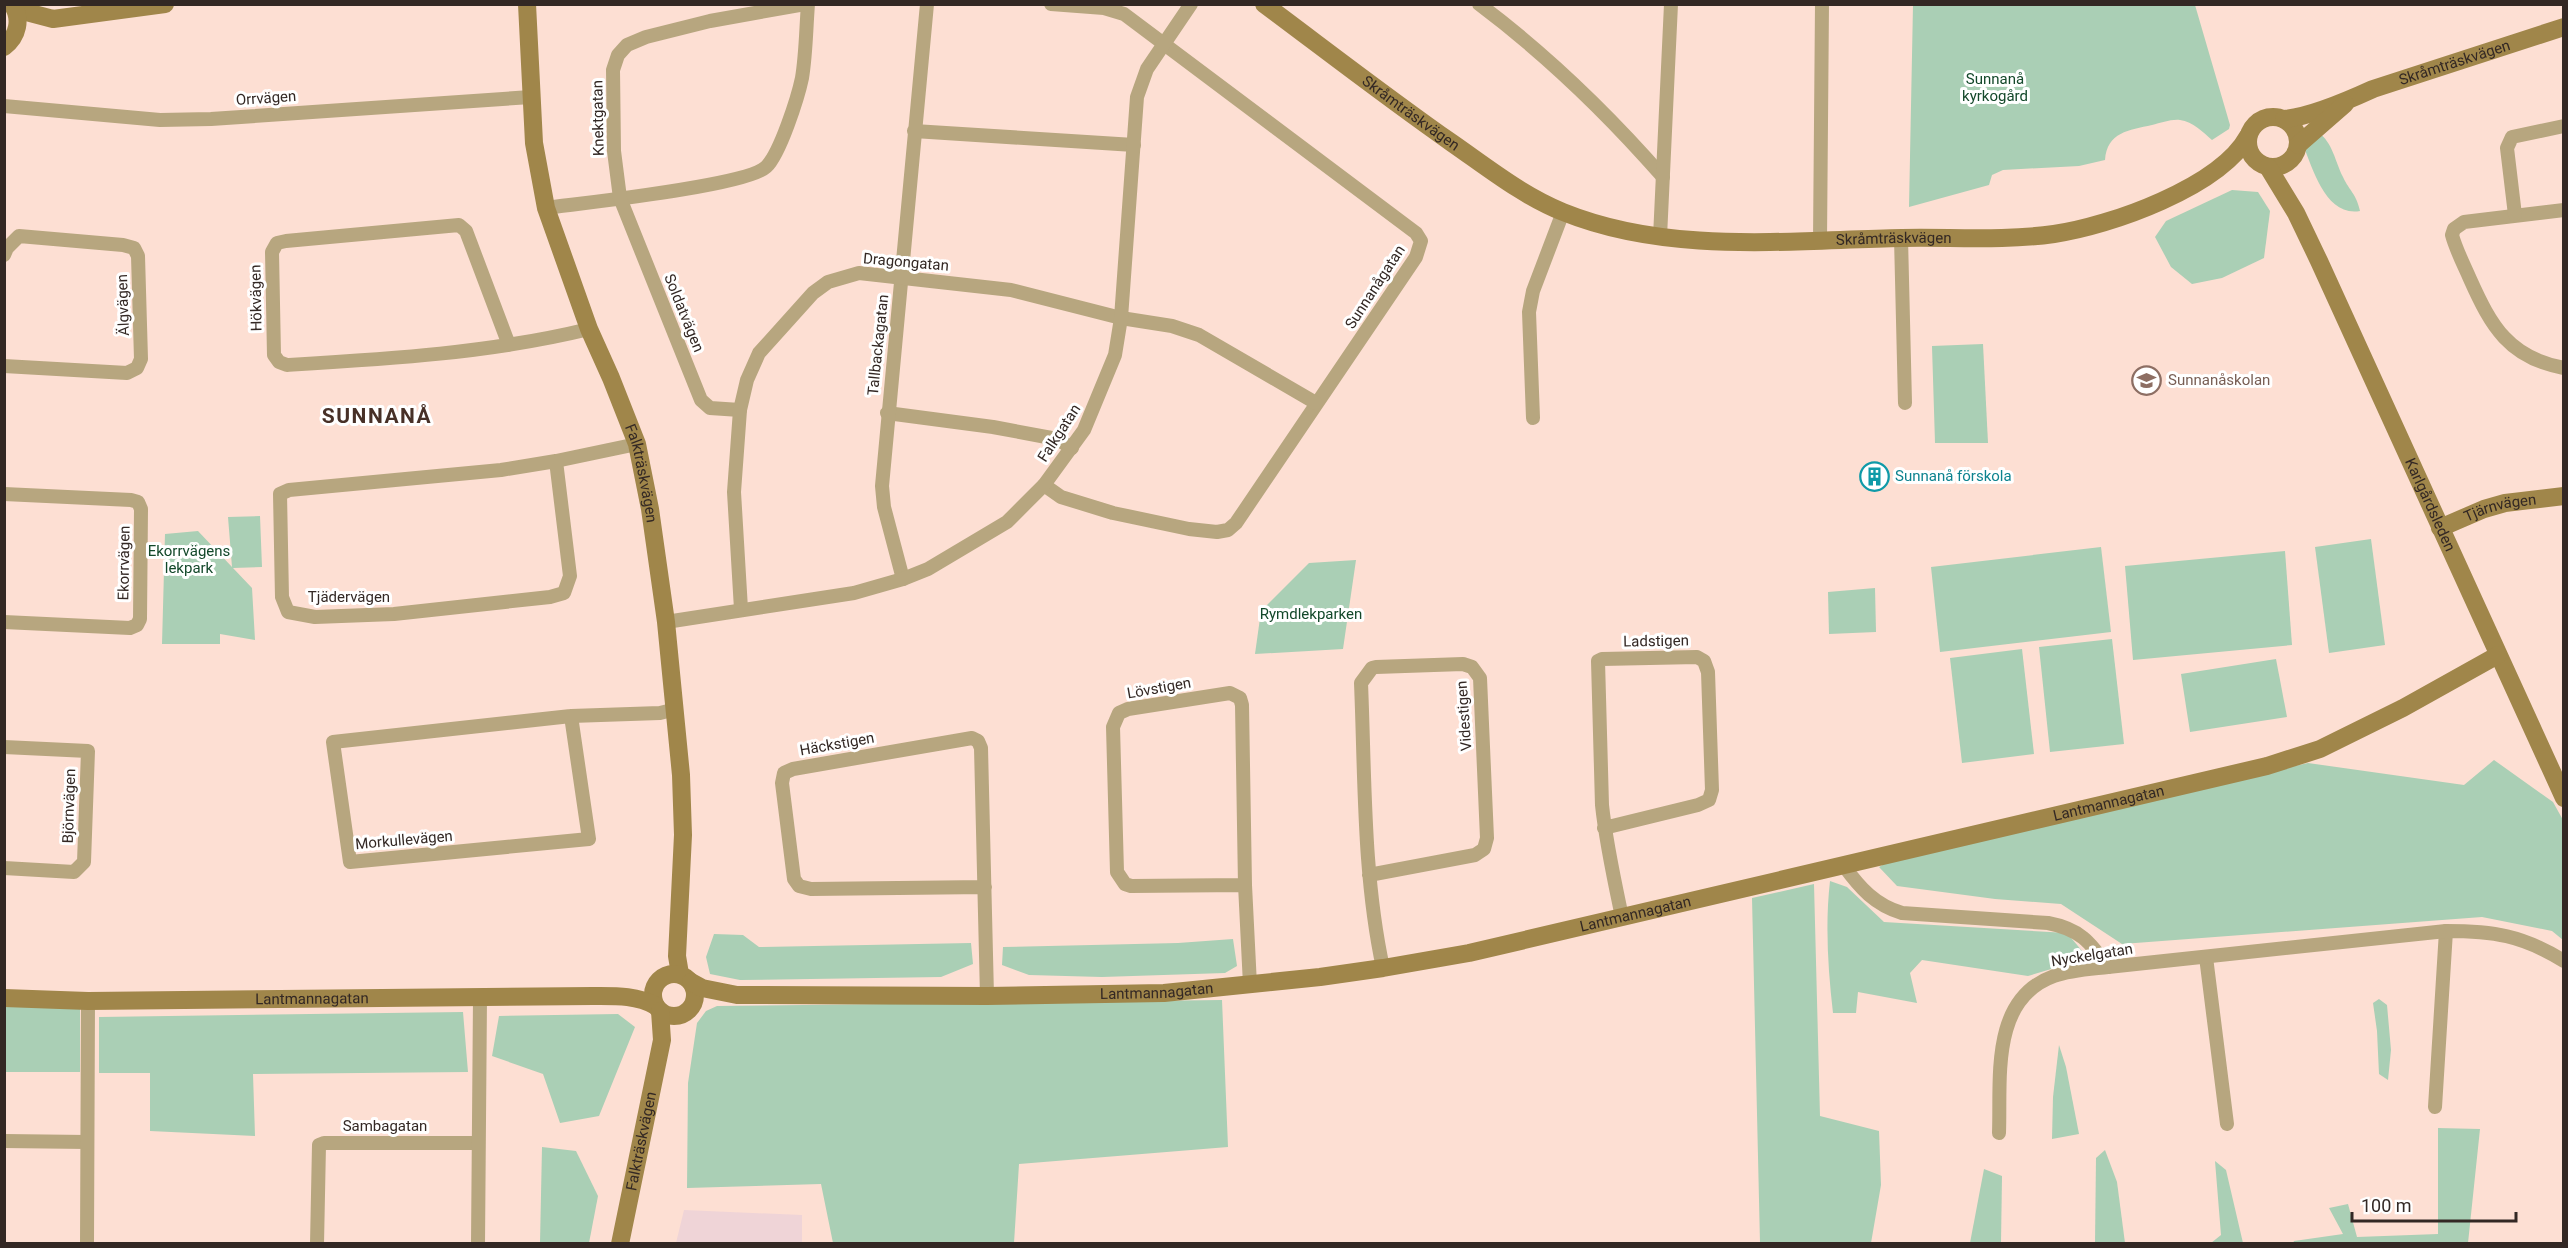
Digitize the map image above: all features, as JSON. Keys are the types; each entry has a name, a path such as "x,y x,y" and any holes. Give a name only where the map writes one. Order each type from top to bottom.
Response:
{"street":[{"path":"8,44 53,19 165,4"},
{"name":"Falkträskvägen","path":"527,4 534,143 546,208 589,329 612,378 637,444 650,508 676,709 683,835 674,974"},
{"name":"Knektgatan","path":"546,208 620,198 738,178 766,167 778,150 801,78 807,4 710,21 646,37 627,45 618,55 613,70 614,151 620,198"},
{"name":"Tallbackagatan","path":"903,579 884,507 882,486 887,413 927,4"},
{"name":"Sunnanågatan","path":"1044,485 1061,497 1113,513 1189,529 1217,532 1228,530 1236,524 1416,257 1421,242 1416,233 1124,14 1104,8 1051,4"},
{"name":"Falkgatan","path":"666,622 854,592 903,579 928,569 1007,522 1044,485 1084,429 1115,355 1121,318 1137,97 1140,83 1164,42 1191,4"},
{"name":"Skråmträskvägen","path":"1264,4 1489,170 1540,202 1591,223 1648,237 1820,240 2044,235 2092,226 2130,215 2215,171 2243,144 2248,136"},
{"path":"1660,237 1671,4"},
{"path":"1820,240 1822,4"},
{"path":"1481,5 1544,55 1614,123 1663,177"},
{"path":"13,7 53,19"},
{"path":"8,44 16,31 18,20 13,7"},
{"name":"Skråmträskvägen","path":"2284,119 2294,118 2373,89 2564,27"},
{"name":"Orrvägen","path":"4,106 160,120 211,119 531,97"},
{"name":"Skråmträskvägen","path":"2295,152 2348,100"},
{"path":"2269,118 2284,119 2296,132 2295,152 2286,165 2265,166 2250,154 2248,136 2260,121 2269,118"},
{"path":"2515,215 2507,148 2512,137 2564,126"},
{"path":"914,131 1134,145"},
{"name":"Karlgårdsleden","path":"2295,152 2291,179 2296,213"},
{"name":"Skråmträskvägen","path":"2215,171 2265,166"},
{"name":"Karlgårdsleden","path":"2265,166 2296,213 2564,798"},
{"name":"Soldatvägen","path":"620,198 701,400 710,408 740,410"},
{"path":"2564,210 2464,222 2454,230 2454,241 2490,322 2518,351 2534,360 2564,368"},
{"path":"1533,418 1529,312 1533,291 1563,212"},
{"name":"Hökvägen","path":"509,345 466,231 459,225 286,241 277,243 272,252 274,355 279,362 287,365 385,359 509,345 589,329"},
{"name":"Älgvägen","path":"4,255 7,248 19,236 123,245 134,248 138,256 141,359 137,368 127,373 4,366"},
{"path":"1901,238 1905,403"},
{"name":"Dragongatan","path":"741,609 734,492 740,410 747,380 759,353 813,293 828,282 860,273 1011,290 1121,318 1172,326 1199,335 1316,403"},
{"path":"887,413 993,427 1057,439 1072,448"},
{"name":"Tjädervägen","path":"556,461 570,576 564,593 550,597 394,614 315,617 288,612 282,597 280,494 289,490 415,479 556,461 637,444"},
{"name":"Ekorrvägen","path":"4,494 131,500 138,502 141,509 140,620 137,625 130,628 4,622"},
{"name":"Tjärnvägen","path":"2440,528 2484,509 2505,503 2564,496"},
{"name":"Lantmannagatan","path":"4,998 88,1001 618,996 639,992 674,974 702,988 737,995 987,996 1164,993 1250,985 1383,968 1469,953 2267,766 2310,752 2403,708 2498,655"},
{"name":"Ladstigen","path":"1604,828 1698,805 1709,800 1712,790 1708,672 1704,661 1697,657 1602,659 1598,661 1596,671 1604,828 1622,917"},
{"name":"Videstigen","path":"1369,875 1474,855 1484,849 1487,838 1480,678 1472,668 1463,664 1376,667 1372,668 1361,683 1369,875 1374,926 1383,968"},
{"name":"Lövstigen","path":"1245,885 1131,886 1120,879 1117,872 1113,727 1119,713 1128,709 1230,693 1240,698 1250,985"},
{"name":"Morkullevägen","path":"571,716 589,839 350,862 333,742 571,716 660,713 676,709"},
{"name":"Häckstigen","path":"985,887 811,889 799,886 794,879 782,783 784,773 793,769 972,738 978,741 981,748 985,887 987,996"},
{"name":"Björnvägen","path":"4,747 88,751 84,862 80,868 74,872 4,868"},
{"path":"1844,866 1856,882 1885,908 1902,912 2048,923 2067,927 2089,941 2108,967"},
{"path":"2435,1107 2446,932"},
{"name":"Nyckelgatan","path":"1999,1133 2002,1042 2007,1022 2034,986 2055,975 2108,967 2446,932 2492,932 2523,940 2564,962"},
{"path":"2206,957 2227,1124"},
{"path":"674,974 695,994 694,1001 670,1011 652,994 674,974"},
{"name":"Lantmannagatan","path":"618,996 646,1001 670,1011 737,995"},
{"path":"478,1244 480,998"},
{"path":"87,1244 88,1001"},
{"name":"Falkträskvägen","path":"620,1244 670,1011"},
{"path":"4,1141 87,1142"},
{"name":"Sambagatan","path":"317,1244 319,1145 324,1143 478,1143"}],"shaded area":[{"path":"684,1210 802,1215 802,1243 676,1243"}],"green space":[{"name":"Sunnanå kyrkogård","path":"1913,5 2195,5 2230,125 2229,129 2212,140 2193,125 2180,120 2135,129 2121,134 2110,143 2105,160 2079,166 2003,170 1992,175 1989,185 1909,207"},
{"path":"2318,132 2330,147 2343,177 2357,200 2360,211 2348,211 2338,207 2322,189 2316,178 2303,145"},
{"path":"2232,190 2258,192 2270,211 2264,258 2222,278 2192,284 2171,267 2155,237 2166,221"},
{"path":"1983,344 1988,443 1935,443 1932,346"},
{"name":"Ekorrvägens lekpark","path":"260,516 262,567 233,568 252,588 255,640 220,634 220,644 162,644 165,534 198,531 232,567 228,517"},
{"path":"2371,539 2385,645 2329,653 2315,547"},
{"path":"2101,547 2111,632 1940,652 1931,567"},
{"path":"2285,551 2292,645 2133,660 2125,566"},
{"name":"Rymdlekparken","path":"1356,560 1343,649 1255,654 1261,611 1309,563"},
{"path":"1875,588 1876,632 1829,634 1828,592"},
{"path":"2112,639 2124,744 2050,752 2039,647"},
{"path":"2022,649 2034,754 1962,763 1950,658"},
{"path":"2276,659 2287,717 2190,732 2181,674"},
{"path":"2494,760 2553,802 2563,820 2563,940 2552,931 2482,917 2122,944 2061,904 1995,899 1897,886 1879,867 1891,860 2308,763 2464,785"},
{"path":"1830,881 1847,887 1884,922 2067,933 2088,958 2028,976 1922,960 1910,973 1917,1003 1858,992 1856,1013 1833,1013 1828,947"},
{"path":"1814,884 1820,1116 1879,1131 1881,1185 1871,1243 1760,1243 1752,898"},
{"path":"714,934 743,935 759,947 971,943 973,964 941,977 740,980 710,974 706,957"},
{"path":"1233,939 1237,966 1225,973 1102,977 1029,975 1002,965 1003,947 1178,943"},
{"path":"2379,999 2387,1005 2391,1050 2388,1080 2379,1074 2373,1003"},
{"path":"1222,1000 1228,1147 1019,1164 1014,1243 833,1243 821,1184 687,1188 688,1083 697,1023 706,1011 717,1006"},
{"path":"4,1004 80,1008 80,1072 5,1072"},
{"path":"463,1012 468,1072 253,1074 255,1136 150,1131 150,1073 99,1073 99,1017"},
{"path":"618,1014 635,1027 599,1116 560,1123 543,1074 492,1056 499,1016"},
{"path":"2059,1045 2066,1067 2079,1134 2052,1139 2053,1097"},
{"path":"2438,1128 2480,1129 2468,1243 2293,1243 2343,1234 2329,1208 2348,1204 2357,1237 2438,1234"},
{"path":"542,1147 576,1151 598,1196 589,1243 540,1243"},
{"path":"2105,1150 2117,1182 2125,1243 2095,1243 2096,1158"},
{"path":"2215,1161 2226,1170 2243,1243 2211,1243 2221,1235"},
{"path":"1984,1169 2002,1176 2001,1243 1970,1243"}],"place":[{"name":"Sunnanåskolan","path":"2147,380"},
{"name":"Sunnanå förskola","path":"1874,476"}],"district":[{"name":"SUNNANÅ","path":"377,416"}]}
